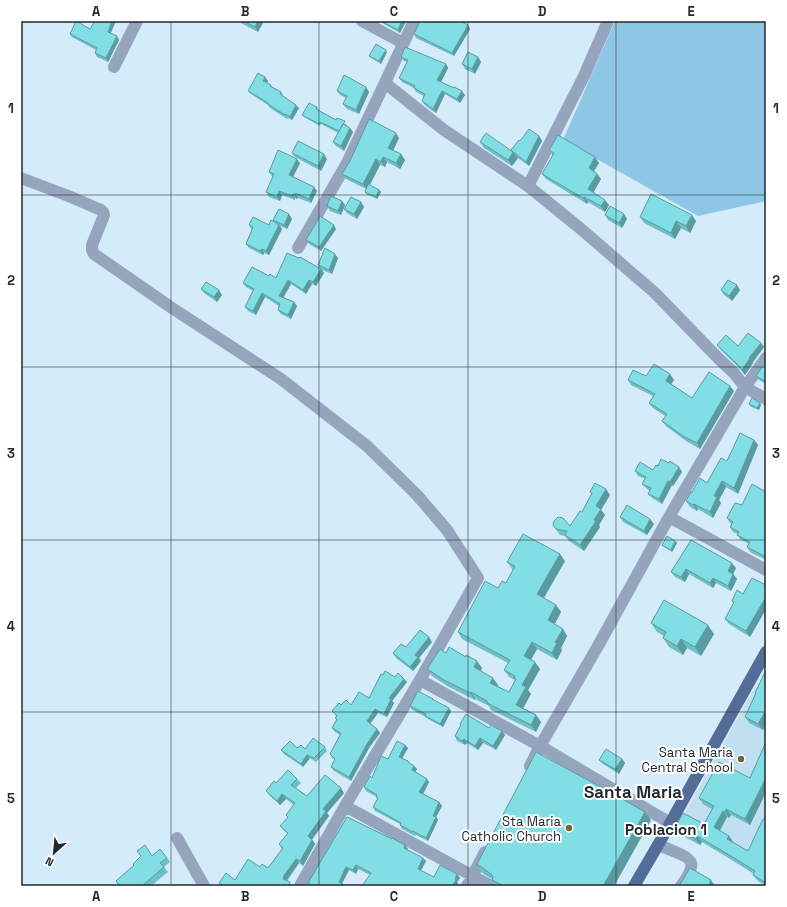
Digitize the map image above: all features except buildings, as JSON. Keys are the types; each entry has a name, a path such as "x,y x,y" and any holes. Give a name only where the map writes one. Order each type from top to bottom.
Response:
{"main road":[{"path":"634,886 766,652"}],"street":[{"path":"114,67 137,21"},
{"path":"362,21 403,43"},
{"path":"298,248 347,164 414,21"},
{"path":"528,186 584,76 608,21"},
{"path":"385,83 444,130 528,186 581,229 655,293 719,359 734,372 745,387 766,399"},
{"path":"21,178 101,210 104,215 92,245 94,254 172,308 294,388 367,446 417,495 447,530 478,578 300,886"},
{"path":"526,773 669,516 745,387 766,358"},
{"path":"669,516 766,570"},
{"path":"420,680 540,746 670,823"},
{"path":"345,806 470,881 491,886"},
{"path":"177,838 204,886"},
{"path":"470,881 490,842"},
{"path":"658,845 686,857 691,861 692,864 689,873 682,886"}],"shaded area":[{"path":"615,21 766,21 766,201 698,216 563,140"},
{"name":"Santa Maria Central School","path":"755,687 766,693 766,871 679,824"}],"place":[{"name":"Santa Maria Central School","path":"741,759"},
{"name":"Sta Maria Catholic Church","path":"569,828"}],"district":[{"name":"Santa Maria","path":"633,792"},
{"name":"Poblacion 1","path":"666,829"}]}
